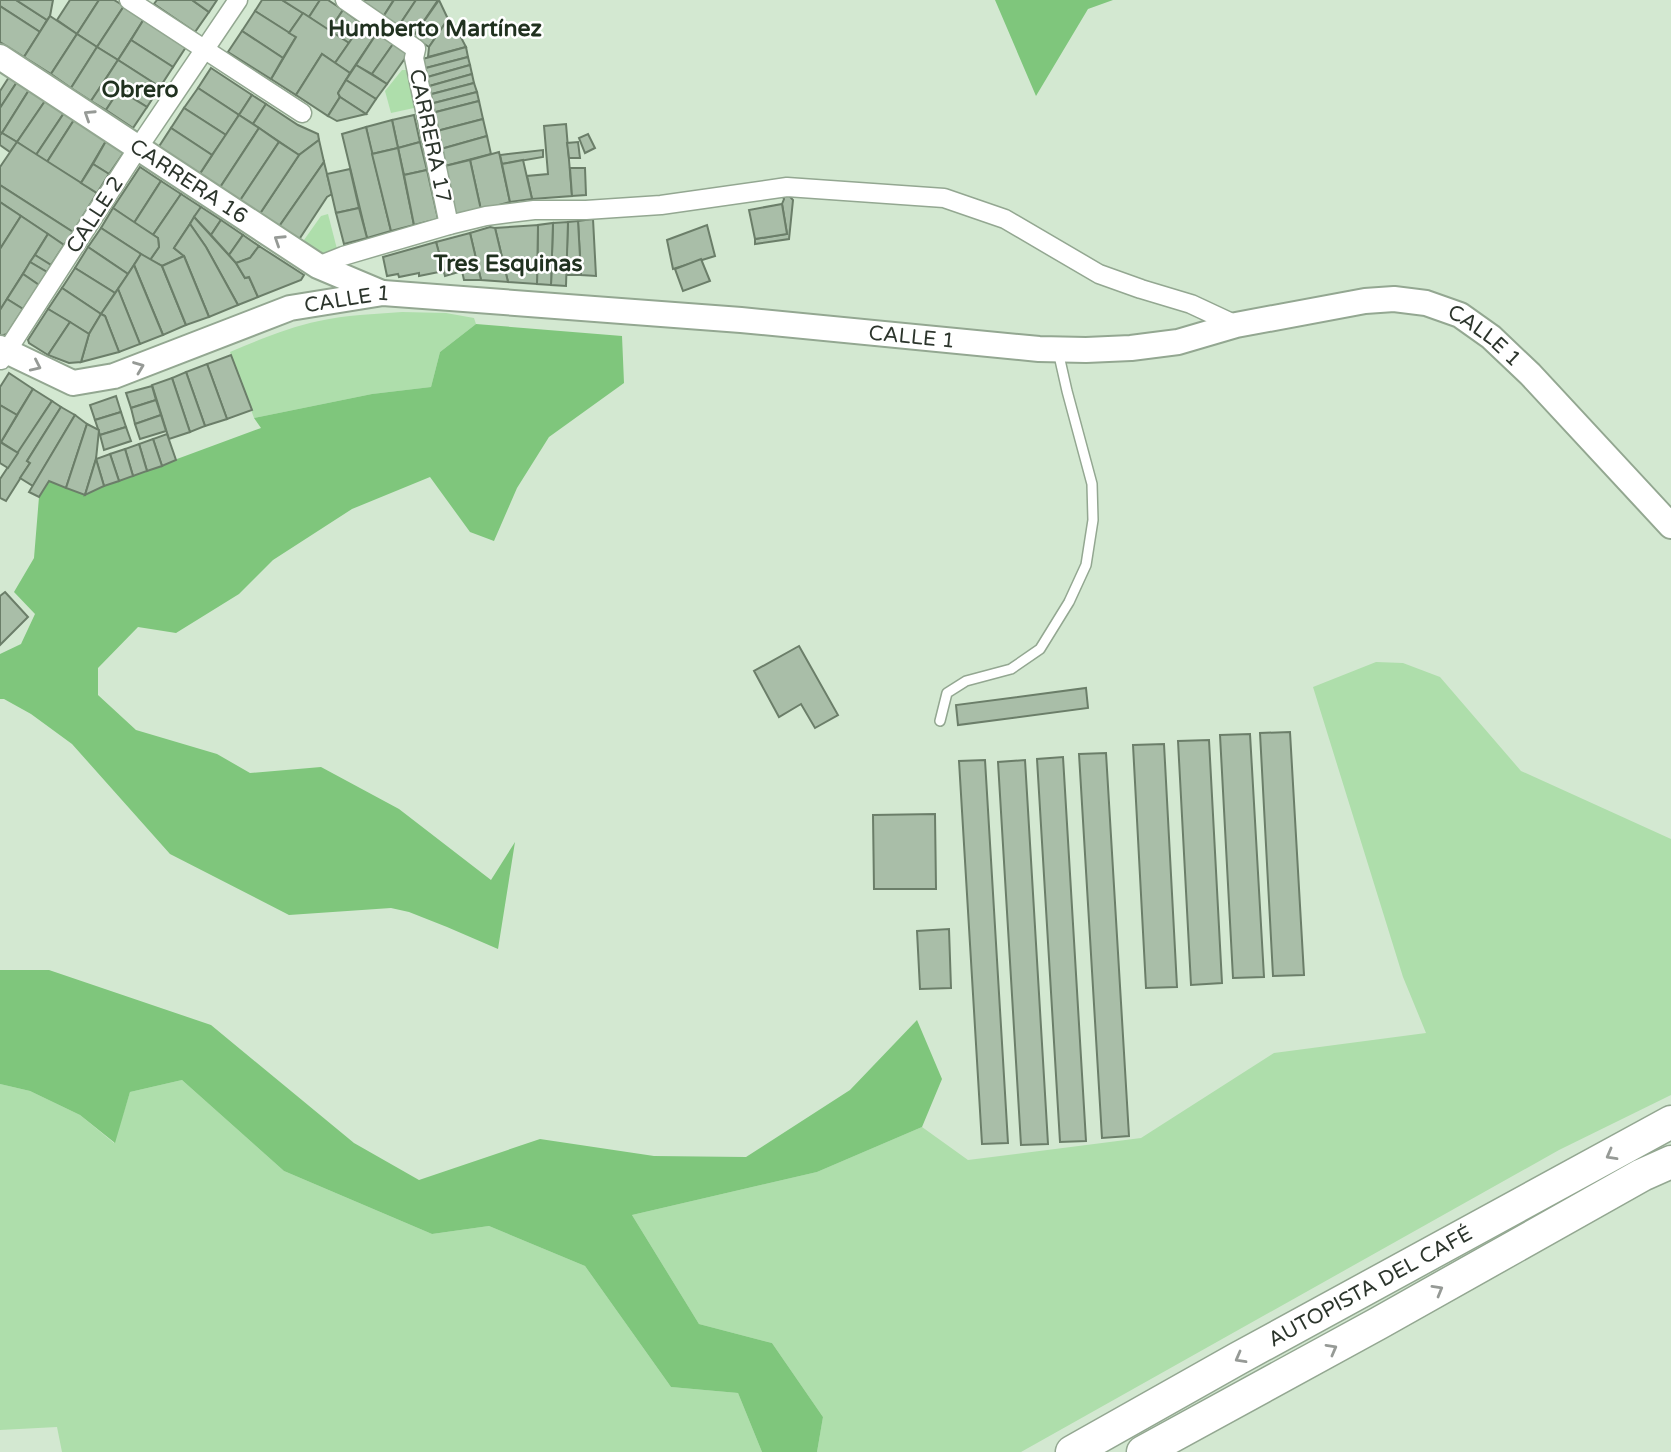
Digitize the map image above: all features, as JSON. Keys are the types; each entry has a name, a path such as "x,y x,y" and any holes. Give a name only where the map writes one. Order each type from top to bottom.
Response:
{"highway":[{"name":"AUTOPISTA DEL CAFÉ","path":"1072,1452 1671,1122"},
{"name":"AUTOPISTA DEL CAFÉ","path":"1143,1452 1642,1175 1671,1163"}],"street":[{"path":"129,0 302,113"},
{"name":"CALLE 2","path":"2,354 238,0"},
{"name":"CARRERA 17","path":"345,0 416,48 414,58 449,225"},
{"name":"CARRERA 16","path":"0,57 318,266 383,293"},
{"name":"CALLE 1","path":"318,266 343,256 486,216 534,210 661,205 787,187 944,198 1005,219 1099,274 1191,304 1236,325"},
{"name":"CALLE 1","path":"2,354 73,383 114,376 290,308 383,293 741,320 1039,349 1086,350 1178,342 1236,325 1394,299 1426,303 1460,315 1491,337 1530,374 1671,526"}],"lane":[{"path":"940,721 947,693 966,681 1011,669 1040,649 1069,602 1086,565 1093,520 1092,484 1058,349"}],"green space":[{"path":"995,0 1113,0 1088,9 1036,96"},
{"path":"402,70 408,70 414,108 391,113 385,91"},
{"path":"328,214 337,249 321,256 304,240 321,216"},
{"path":"402,312 446,313 474,318 476,324 440,352 431,387 372,394 254,418 230,352 274,334 329,319"},
{"path":"476,324 622,336 624,383 549,437 517,488 494,541 470,532 430,477 352,509 273,560 239,594 176,633 138,627 98,668 98,695 136,730 217,754 250,773 321,767 399,809 491,880 515,842 498,949 409,912 391,908 289,915 170,854 72,744 31,714 0,699 0,654 21,644 35,614 14,592 34,558 39,497 49,481 85,495 261,428 254,418 372,394 431,387 440,352"},
{"path":"1376,662 1403,663 1440,677 1521,771 1671,839 1671,1095 1559,1150 1021,1452 817,1452 823,1417 772,1343 699,1324 632,1215 817,1172 922,1127 968,1160 1141,1138 1274,1053 1426,1033 1403,977 1313,687"},
{"path":"0,970 49,970 211,1025 354,1143 419,1180 540,1139 654,1156 746,1157 850,1090 917,1020 942,1079 922,1127 817,1172 632,1215 699,1324 772,1343 823,1417 817,1452 762,1452 738,1393 671,1387 585,1266 489,1226 432,1234 284,1171 182,1080 130,1092 115,1143 80,1115 30,1091 0,1084"},
{"path":"182,1080 284,1171 432,1234 489,1226 585,1266 671,1387 738,1393 762,1452 62,1452 57,1427 0,1430 0,1084 30,1091 80,1115 114,1143 130,1092"}],"building":[{"path":"0,0 16,0 47,20 40,32 0,6"},
{"path":"16,0 53,0 50,16 47,20"},
{"path":"70,0 99,0 77,34 57,20"},
{"path":"99,0 114,0 124,6 97,47 77,34"},
{"path":"157,0 192,0 209,12 195,32 154,4"},
{"path":"192,0 217,0 209,12"},
{"path":"262,0 282,0 303,13 289,33 255,11"},
{"path":"282,0 320,0 309,17"},
{"path":"320,0 328,0 343,10 329,31 309,17"},
{"path":"358,0 392,0 393,1 383,17"},
{"path":"394,0 416,0 398,27 383,17"},
{"path":"416,0 438,0 413,37 398,27"},
{"path":"439,0 448,19 429,47 413,37"},
{"path":"0,6 40,32 24,57 0,42"},
{"path":"124,6 144,19 118,60 97,47"},
{"path":"343,10 362,24 349,43 329,31"},
{"path":"255,11 296,37 283,58 242,31"},
{"path":"303,13 349,43 335,63 322,54 296,95 271,79 296,37 289,33"},
{"path":"50,16 77,34 51,74 24,57"},
{"path":"144,19 186,47 173,67 131,40"},
{"path":"448,19 454,24 466,47 428,57 429,47"},
{"path":"362,24 377,33 350,73 335,63"},
{"path":"242,31 283,58 271,79 228,52"},
{"path":"377,33 393,44 372,74 356,65"},
{"path":"77,34 97,47 71,88 51,74"},
{"path":"131,40 173,67 160,87 118,60"},
{"path":"393,44 408,54 387,84 372,74"},
{"path":"97,47 118,60 91,101 71,88"},
{"path":"466,47 468,57 422,69 419,60"},
{"path":"322,54 350,73 328,116 296,95"},
{"path":"468,57 470,65 424,78 422,69"},
{"path":"118,60 160,87 147,107 105,80"},
{"path":"356,65 387,84 376,99 346,80"},
{"path":"470,65 472,74 426,87 424,78"},
{"path":"211,68 252,95 239,115 198,88"},
{"path":"472,74 474,83 428,95 426,87"},
{"path":"9,77 17,82 0,108 0,91"},
{"path":"105,80 119,90 106,110 91,101"},
{"path":"346,80 376,99 366,114 340,97 338,93"},
{"path":"17,82 29,90 2,133 0,108"},
{"path":"474,83 477,92 430,104 428,95"},
{"path":"198,88 239,115 226,135 184,108"},
{"path":"29,90 45,101 17,142 2,133"},
{"path":"119,90 147,107 133,128 106,110"},
{"path":"477,92 479,101 432,113 430,104"},
{"path":"252,95 266,104 253,124 239,115"},
{"path":"340,97 366,114 337,121 328,116"},
{"path":"45,101 64,113 36,155 17,142"},
{"path":"479,101 483,119 437,131 432,113"},
{"path":"266,104 298,125 318,134 319,140 299,155 253,124"},
{"path":"184,108 226,135 212,155 171,128"},
{"path":"64,113 74,120 47,162 36,155"},
{"path":"239,115 259,128 219,189 199,175"},
{"path":"414,115 420,142 398,148 392,120"},
{"path":"483,119 487,136 441,149 437,131"},
{"path":"74,120 106,141 81,183 47,162"},
{"path":"392,120 398,148 372,154 366,127"},
{"path":"566,124 572,196 532,199 527,176 548,174 544,126"},
{"path":"366,127 391,231 367,238 342,134"},
{"path":"171,128 212,155 199,175 158,148"},
{"path":"259,128 279,142 239,202 219,189"},
{"path":"2,133 17,142 10,152 0,145"},
{"path":"588,134 595,148 585,153 579,138"},
{"path":"487,136 491,154 445,166 441,149"},
{"path":"319,140 324,162 278,228 259,215 299,155"},
{"path":"106,141 124,152 109,174 93,164"},
{"path":"17,142 97,193 73,232 0,185 0,167"},
{"path":"279,142 299,155 259,215 239,202"},
{"path":"420,142 427,170 404,175 398,148"},
{"path":"578,142 580,158 569,158 567,143"},
{"path":"398,148 414,225 391,231 372,154"},
{"path":"543,150 543,157 502,164 500,155"},
{"path":"499,152 510,202 481,210 470,160"},
{"path":"470,160 481,210 456,216 445,166"},
{"path":"523,160 532,199 510,202 502,164"},
{"path":"324,162 332,194 327,197 298,241 278,228"},
{"path":"93,164 109,174 97,193 81,183"},
{"path":"140,167 161,181 134,223 113,208"},
{"path":"570,168 585,168 586,195 572,196"},
{"path":"350,169 359,208 336,213 327,174"},
{"path":"427,170 438,219 414,225 404,175"},
{"path":"161,181 181,194 153,235 134,223"},
{"path":"0,185 73,232 64,245 0,202"},
{"path":"781,192 786,192 793,200 789,239 755,244 755,239 787,234"},
{"path":"181,194 201,207 174,248 184,256 162,266 150,260 159,247 158,238 153,235"},
{"path":"0,202 21,216 0,249"},
{"path":"782,204 787,234 755,239 749,210"},
{"path":"201,207 221,220 211,235 194,217"},
{"path":"113,208 158,238 159,247 150,260 101,228"},
{"path":"359,208 367,238 344,244 336,213"},
{"path":"21,216 48,234 0,310 0,249"},
{"path":"194,217 236,263 245,278 249,277 258,297 238,305 190,224"},
{"path":"593,219 596,276 581,275 578,221"},
{"path":"221,220 243,235 229,255 211,235"},
{"path":"578,221 581,275 566,275 568,222"},
{"path":"568,222 566,286 551,285 553,223"},
{"path":"553,223 551,285 537,284 538,225"},
{"path":"190,224 238,305 209,317 184,256 174,248"},
{"path":"538,225 537,284 508,282 495,228"},
{"path":"707,225 715,256 673,269 667,240"},
{"path":"101,228 141,254 128,274 88,247"},
{"path":"495,228 508,282 481,280 470,233"},
{"path":"470,233 481,280 464,280 462,271 445,276 436,242"},
{"path":"48,234 64,245 51,265 35,255"},
{"path":"243,235 259,246 250,258 236,263 229,255"},
{"path":"436,242 444,271 419,276 419,273 399,277 398,274 387,276 383,257"},
{"path":"259,246 304,275 301,280 258,297 249,277 245,278 236,263 250,258"},
{"path":"88,247 128,274 115,293 75,268"},
{"path":"141,254 162,266 186,325 163,335 134,265"},
{"path":"35,255 51,265 47,272 30,262"},
{"path":"184,256 209,317 186,325 162,266"},
{"path":"701,259 710,281 683,291 675,269"},
{"path":"30,262 47,272 39,285 23,274"},
{"path":"134,265 163,335 140,344 118,289"},
{"path":"75,268 115,293 101,314 62,288"},
{"path":"23,274 39,285 23,309 7,299"},
{"path":"62,288 101,314 89,334 48,309"},
{"path":"118,289 140,344 119,352 105,316 101,314"},
{"path":"7,299 23,309 7,334 0,336 0,310"},
{"path":"48,309 70,322 48,355 28,340"},
{"path":"101,314 105,316 119,352 81,362 89,334"},
{"path":"70,322 89,334 81,362 69,363 48,355"},
{"path":"231,355 252,410 227,419 207,364"},
{"path":"207,364 227,419 205,426 186,372"},
{"path":"186,372 205,426 190,432 172,378"},
{"path":"9,373 33,389 17,415 0,405 0,387"},
{"path":"172,378 190,432 169,439 152,385"},
{"path":"152,386 156,400 131,408 126,393"},
{"path":"33,389 52,401 18,453 1,442"},
{"path":"116,396 121,412 95,420 90,405"},
{"path":"156,400 161,415 135,424 131,408"},
{"path":"52,401 61,407 6,501 0,498 0,479"},
{"path":"0,405 17,415 1,442 0,442"},
{"path":"61,407 75,415 33,486 20,478 30,463 27,461"},
{"path":"121,412 126,427 100,435 95,420"},
{"path":"75,415 87,424 66,488 49,481 39,497 29,492"},
{"path":"161,415 166,431 140,439 135,424"},
{"path":"87,424 99,430 96,459 85,495 66,488"},
{"path":"126,427 131,441 104,450 100,435"},
{"path":"167,434 176,460 162,466 153,439"},
{"path":"153,439 162,466 147,471 139,444"},
{"path":"0,442 18,453 8,468 0,463"},
{"path":"139,444 147,471 133,476 125,449"},
{"path":"125,449 133,476 119,481 110,454"},
{"path":"110,454 119,481 104,486 96,459"},
{"path":"96,459 104,486 85,495"},
{"path":"5,592 28,617 0,645 0,596"},
{"path":"799,646 838,715 815,728 801,704 779,717 754,671"},
{"path":"1086,688 1088,708 958,725 956,705"},
{"path":"1290,732 1304,975 1273,976 1260,733"},
{"path":"1250,734 1264,977 1233,978 1220,735"},
{"path":"1209,740 1222,983 1191,985 1178,741"},
{"path":"1164,744 1177,987 1146,988 1133,745"},
{"path":"1106,753 1129,1136 1102,1138 1079,754"},
{"path":"1063,757 1086,1141 1060,1142 1037,759"},
{"path":"985,760 1008,1143 982,1144 959,761"},
{"path":"1025,760 1048,1144 1021,1145 998,762"},
{"path":"935,814 936,889 874,889 873,815"},
{"path":"949,929 951,988 920,989 917,931"}],"district":[{"name":"Humberto Martínez","path":"435,29"},
{"name":"Obrero","path":"140,90"},
{"name":"Tres Esquinas","path":"508,264"}]}
